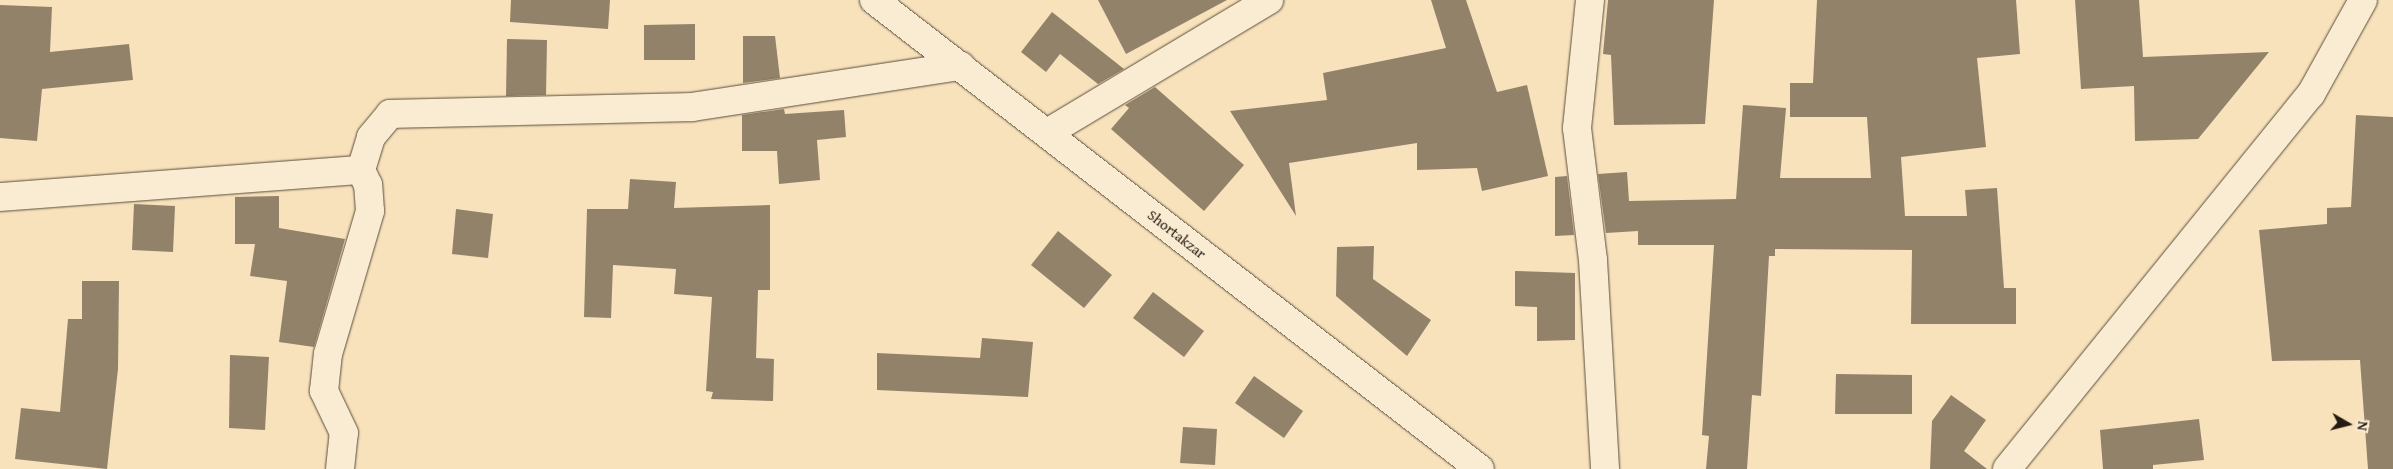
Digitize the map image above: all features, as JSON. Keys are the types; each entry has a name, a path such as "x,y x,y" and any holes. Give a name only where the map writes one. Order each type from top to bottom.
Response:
{"street":[{"name":"Shortakzar","path":"874,0 1480,469"},
{"path":"1047,133 1269,0"},
{"path":"1590,0 1577,128 1593,260 1605,469"},
{"path":"2007,469 2311,94 2363,0"},
{"path":"340,469 344,434 324,391 328,354 370,211 368,184 361,170 371,137 390,114 692,107 961,66"},
{"path":"0,197 361,170"}],"building":[{"path":"511,0 610,0 608,29 510,22"},
{"path":"1098,0 1227,0 1126,54"},
{"path":"1431,0 1466,0 1497,92 1527,85 1548,176 1482,191 1477,168 1417,170 1417,143 1289,163 1296,216 1230,111 1327,100 1323,73 1446,48"},
{"path":"1608,0 1714,0 1705,124 1614,125 1611,55 1603,54"},
{"path":"1817,0 2016,0 2020,54 1977,58 1986,147 1901,157 1905,216 1967,216 1965,190 1997,188 2004,288 2016,288 2016,324 1911,324 1912,250 1775,249 1775,256 1769,256 1761,396 1752,395 1747,469 1706,469 1709,436 1702,435 1714,245 1638,245 1638,231 1606,233 1598,174 1627,172 1629,201 1736,199 1743,105 1786,108 1780,178 1871,178 1867,117 1790,117 1790,83 1813,83"},
{"path":"2075,0 2139,0 2143,57 2269,52 2198,139 2135,141 2134,86 2081,89"},
{"path":"0,5 52,7 50,52 129,44 133,80 42,89 37,141 0,138"},
{"path":"1052,12 1124,69 1098,84 1060,54 1046,72 1021,52"},
{"path":"695,24 695,60 644,60 644,25"},
{"path":"743,36 775,36 780,78 743,83"},
{"path":"507,39 547,40 546,95 506,96"},
{"path":"1155,87 1244,165 1204,211 1111,129 1129,108 1125,105"},
{"path":"784,109 785,114 844,110 846,137 817,140 820,180 779,184 777,151 742,151 742,115"},
{"path":"2356,115 2393,117 2393,469 2368,469 2360,360 2272,361 2259,230 2327,224 2327,208 2351,207"},
{"path":"1567,176 1574,235 1555,236 1555,177"},
{"path":"630,179 676,182 674,208 770,205 770,290 758,290 756,358 774,359 773,401 711,399 713,392 706,391 712,297 674,294 676,269 613,265 611,318 584,317 587,209 628,209"},
{"path":"279,196 279,228 345,239 314,347 279,342 287,281 250,276 255,244 235,244 235,197"},
{"path":"134,204 175,206 173,252 132,250"},
{"path":"456,209 493,214 488,258 452,254"},
{"path":"1058,231 1112,275 1084,308 1031,265"},
{"path":"1374,246 1373,279 1431,320 1407,356 1336,296 1337,247"},
{"path":"1515,271 1575,273 1575,340 1537,341 1537,307 1515,306"},
{"path":"82,281 119,281 118,369 107,469 15,459 21,408 60,412 68,319 82,319"},
{"path":"1153,292 1204,331 1184,357 1133,318"},
{"path":"982,338 1033,342 1028,397 877,390 877,353 980,358"},
{"path":"230,355 269,357 265,430 229,428"},
{"path":"1836,374 1912,375 1912,414 1835,414"},
{"path":"1254,376 1303,411 1284,438 1235,403"},
{"path":"1951,395 1986,420 1964,451 1987,469 1930,469 1932,421"},
{"path":"2199,419 2204,460 2153,465 2153,469 2103,469 2100,430"},
{"path":"1183,427 1217,429 1215,465 1180,463"}]}
